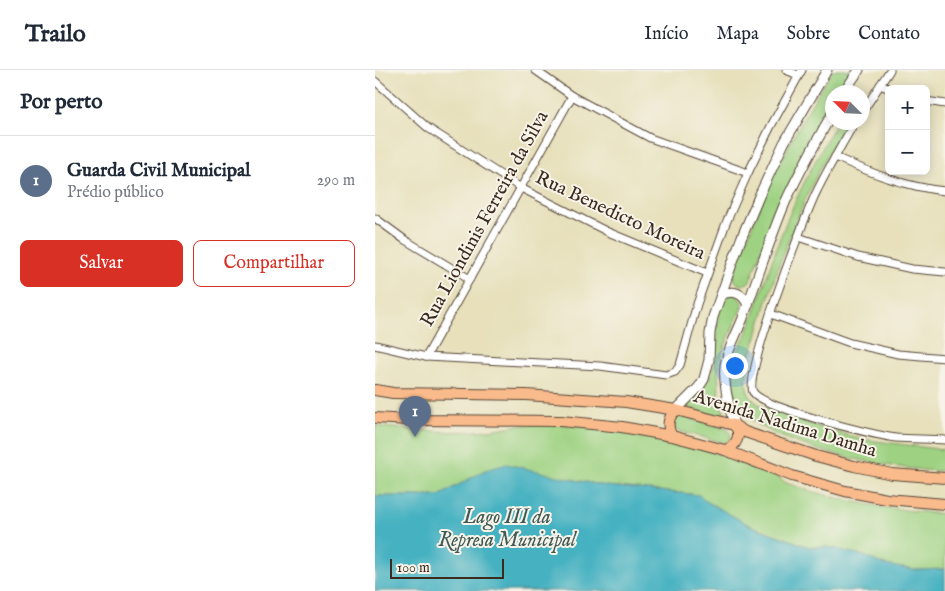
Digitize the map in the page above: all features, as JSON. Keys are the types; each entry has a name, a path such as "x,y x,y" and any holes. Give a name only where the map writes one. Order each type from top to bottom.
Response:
{"main road":[{"name":"Avenida Nadima Damha","path":"375,390 403,393 567,396 626,402 676,410 734,425 745,432 837,462 891,474 945,478"},
{"path":"671,436 668,422 676,410"},
{"path":"375,418 561,421 622,427 671,436 725,450 792,476 845,491 887,499 945,504"},
{"path":"725,450 732,447 737,440 738,431 734,425"}],"street":[{"path":"535,70 572,96 650,138 748,173"},
{"path":"375,345 426,357 600,366 666,375 678,369 707,274 726,223 748,173 800,72 786,70"},
{"path":"676,410 699,387 708,369 713,317 728,276 764,186 784,143 827,70"},
{"path":"849,85 859,70"},
{"path":"870,100 890,70"},
{"name":"Rua Benedicto Moreira","path":"375,81 428,128 521,188 608,232 707,274"},
{"path":"880,85 885,87"},
{"name":"Rua Liondinis Ferreira da Silva","path":"426,357 572,96"},
{"path":"930,102 945,104"},
{"path":"734,425 727,392 725,366 727,354 748,304 785,203 809,153 825,126"},
{"path":"850,130 815,196 798,237 771,314 751,383 751,389 755,395 767,402 844,427 895,438 945,440"},
{"path":"835,157 877,176 899,183 945,191"},
{"path":"375,218 405,240 470,279"},
{"path":"798,237 858,257 912,269 945,272"},
{"path":"728,276 731,283 737,288 746,289 754,286"},
{"path":"721,295 729,292 737,293 744,297 748,304"},
{"path":"771,314 850,343 898,354 945,358"}],"green space":[{"path":"833,70 852,70 842,85 825,85 825,113 777,212 750,281 741,285 735,281 734,274 754,221 777,169 803,118"},
{"path":"833,130 842,130 813,183 789,239 768,297 749,361 746,382 749,394 758,404 764,407 860,439 945,450 945,471 897,467 832,454 800,444 772,432 751,419 738,403 733,376 735,359 751,323 792,208"},
{"path":"735,294 742,302 742,307 723,350 718,370 719,397 726,418 685,407 702,388 712,372 716,357 719,313 727,297"},
{"path":"680,416 727,429 731,435 730,439 725,443 676,430 674,420"},
{"path":"517,425 570,425 643,434 736,459 763,469 789,484 829,496 887,508 945,514 945,569 915,570 884,565 864,556 829,547 809,547 749,525 704,500 699,495 607,486 575,480 485,470 439,496 375,496 375,426 409,430 465,431"}],"water":[{"name":"Lago III da Represa Municipal","path":"507,464 607,486 699,495 704,500 749,525 809,547 829,547 864,556 884,565 915,570 945,569 945,591 375,591 375,496 439,496 485,470"}],"place":[{"name":"Guarda Civil Municipal","path":"415,437"}]}
